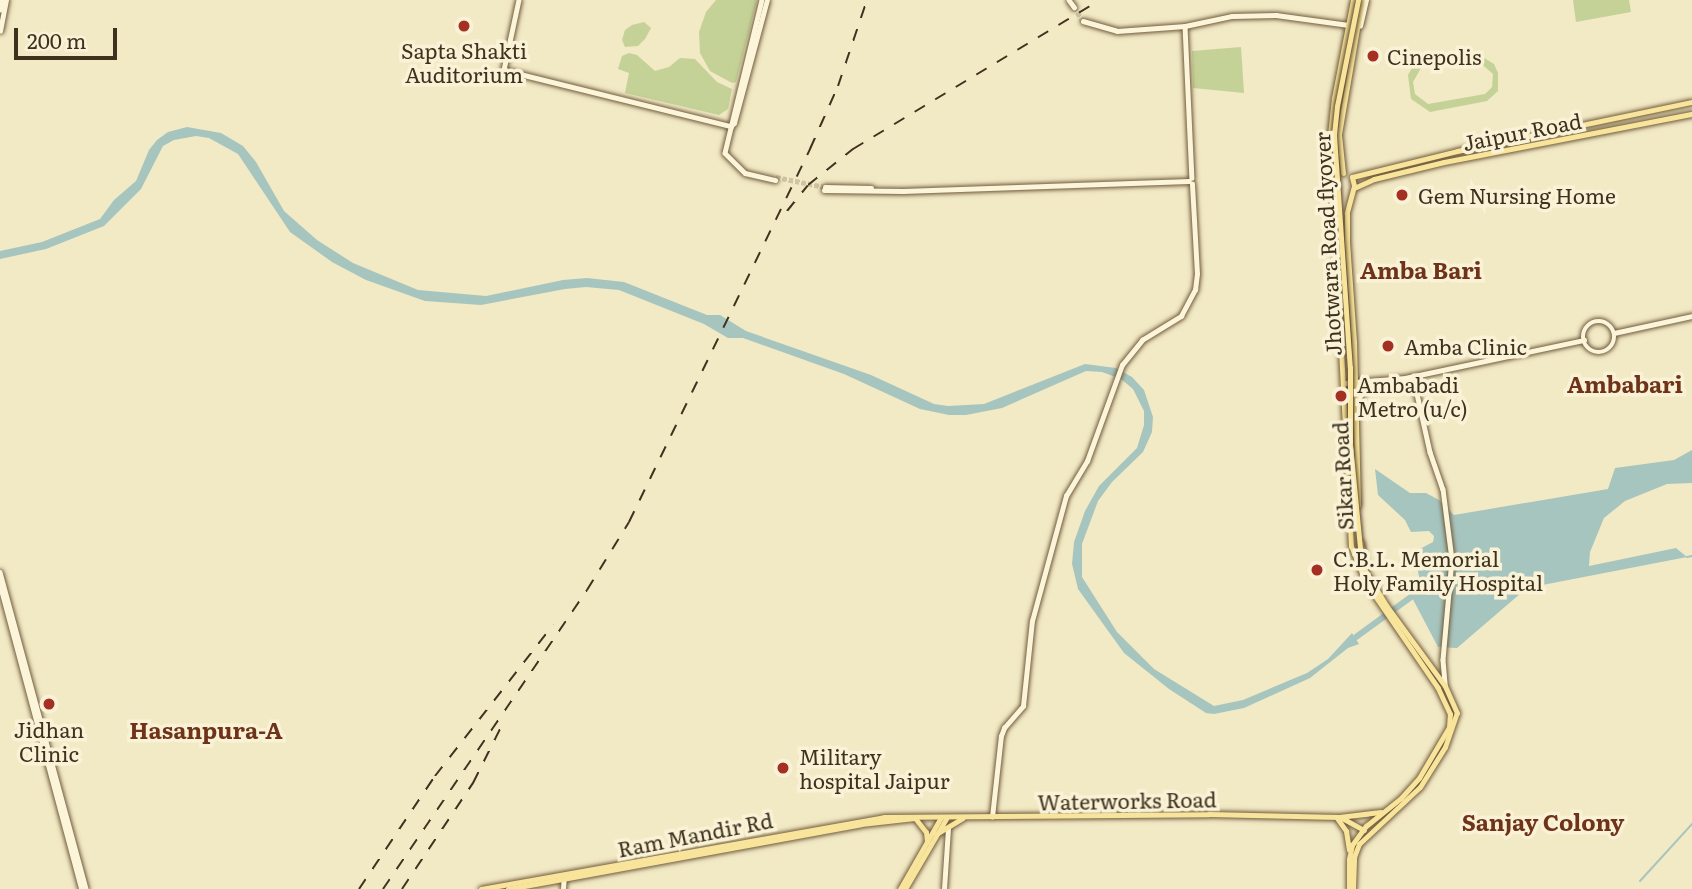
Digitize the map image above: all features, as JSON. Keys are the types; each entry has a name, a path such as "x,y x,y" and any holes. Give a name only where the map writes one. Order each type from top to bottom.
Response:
{"main road":[{"path":"1349,857 1352,845 1419,778 1438,748 1450,720 1448,706 1438,688 1357,567 1351,546 1331,115 1353,0"},
{"name":"Jhotwara Road flyover","path":"1343,173 1339,134 1362,0"},
{"name":"Jhotwara Road flyover","path":"1362,0 1337,106 1334,135 1350,368 1350,444 1361,559 1365,570"},
{"path":"1334,179 1343,173 1352,177 1457,151 1692,103"},
{"name":"Jaipur Road","path":"1352,190 1360,184 1444,162 1692,114"},
{"path":"1333,191 1341,196 1352,190 1352,177"},
{"name":"Sikar Road","path":"1352,190 1347,243 1354,342 1359,518 1365,570 1384,607"},
{"path":"1344,408 1354,406"},
{"path":"1351,889 1354,856 1367,830 1412,796 1437,763 1454,729 1457,713 1445,686 1396,624"},
{"name":"Waterworks Road","path":"915,818 1209,814 1351,817 1385,811"},
{"name":"Ram Mandir Rd","path":"481,889 564,877 884,817 915,818"},
{"path":"902,889 944,817"},
{"path":"902,889 944,817"},
{"path":"936,834 965,817"},
{"path":"1338,817 1367,830"},
{"path":"1338,817 1346,831 1351,889"},
{"path":"1351,817 1367,830"},
{"path":"915,818 926,832 927,842"},
{"path":"508,889 529,883"}],"street":[{"path":"0,10 4,0"},
{"path":"0,31 4,0"},
{"path":"519,0 504,70 731,126"},
{"path":"765,0 734,123 725,148 731,158 746,170 775,178"},
{"path":"1069,0 1074,8"},
{"path":"1343,108 1362,0"},
{"path":"1083,21 1117,31 1185,26 1232,16 1276,15 1348,25"},
{"path":"992,817 1001,736 1004,728 1023,706 1032,621 1066,496 1087,461 1104,408 1131,351 1142,340 1181,316 1195,290 1197,274 1185,26"},
{"path":"825,189 1191,181"},
{"path":"1614,334 1692,316"},
{"path":"1595,321 1606,323 1614,334 1613,344 1602,352 1588,348 1584,340 1587,327 1595,321"},
{"path":"1344,383 1373,383 1413,376 1584,340"},
{"path":"1413,376 1430,452 1444,489 1452,559 1444,647 1445,686"},
{"path":"1354,406 1362,390 1373,383"},
{"path":"0,572 84,889"},
{"path":"0,584 84,889"},
{"path":"944,889 948,829"},
{"path":"563,889 564,877"}],"green space":[{"path":"716,0 757,0 736,82 732,83 710,71 700,53 699,32 706,12"},
{"path":"1573,0 1629,0 1631,12 1576,22"},
{"path":"644,22 651,28 645,39 638,46 625,47 622,40 625,30"},
{"path":"1241,47 1244,93 1193,88 1192,51"},
{"path":"629,53 637,55 655,71 669,67 680,58 695,59 717,82 732,89 728,109 719,115 625,93 629,73 618,69 622,56"},
{"path":"1481,56 1494,64 1498,73 1498,91 1487,101 1430,112 1411,99 1408,75 1413,66","holes":["1478,61 1493,74 1492,87 1485,94 1428,104 1415,94 1413,82 1421,68"]}],"water":[{"path":"187,127 221,133 243,146 256,162 284,211 317,240 353,263 418,290 486,296 563,280 587,278 624,282 707,315 720,315 746,331 871,375 934,404 948,406 984,404 1085,364 1116,368 1132,377 1144,390 1153,417 1152,432 1143,452 1112,482 1098,501 1082,544 1082,577 1117,632 1154,669 1214,706 1243,700 1307,673 1328,659 1352,633 1359,644 1348,648 1310,678 1244,708 1214,714 1206,713 1169,689 1124,653 1078,589 1072,564 1074,542 1085,511 1099,486 1137,448 1144,425 1144,411 1133,389 1121,379 1102,372 1086,371 1002,408 966,415 949,415 920,409 844,374 743,338 728,338 704,324 619,290 586,287 565,289 481,305 425,301 366,280 332,262 290,232 238,154 209,138 196,136 174,140 163,146 141,189 104,226 46,249 0,259 0,251 42,242 100,219 114,200 136,181 149,150 157,140 168,132"},
{"path":"1692,450 1692,483 1667,484 1625,501 1604,518 1590,552 1589,566 1676,548 1687,557 1527,588 1457,648 1438,647 1408,590 1420,581 1414,552 1433,542 1434,536 1429,531 1411,532 1405,520 1378,495 1375,469 1410,493 1426,493 1439,500 1454,515 1608,489 1615,468 1674,460"}],"waterway":[{"path":"1687,557 1692,556"},
{"path":"1356,637 1411,597"},
{"path":"1640,881 1692,824"}],"tunnel":[{"path":"1074,7 1083,21"},
{"path":"776,177 825,187"}],"railway":[{"path":"383,889 587,590 629,522 810,149 838,86 867,0"},
{"path":"787,211 808,185 853,149 1100,0"},
{"path":"359,889 435,776 553,625"},
{"path":"402,889 473,783 501,727"}],"place":[{"name":"Sapta Shakti Auditorium","path":"464,26"},
{"name":"Cinepolis","path":"1373,56"},
{"name":"Gem Nursing Home","path":"1402,195"},
{"name":"Amba Clinic","path":"1388,346"},
{"name":"Ambabadi Metro (u/c)","path":"1341,396"},
{"name":"C.B.L. Memorial Holy Family Hospital","path":"1317,570"},
{"name":"Jidhan Clinic","path":"49,704"},
{"name":"Military hospital Jaipur","path":"783,768"}],"district":[{"name":"Amba Bari","path":"1421,269"},
{"name":"Ambabari","path":"1625,383"},
{"name":"Hasanpura-A","path":"206,729"},
{"name":"Sanjay Colony","path":"1543,821"}]}
